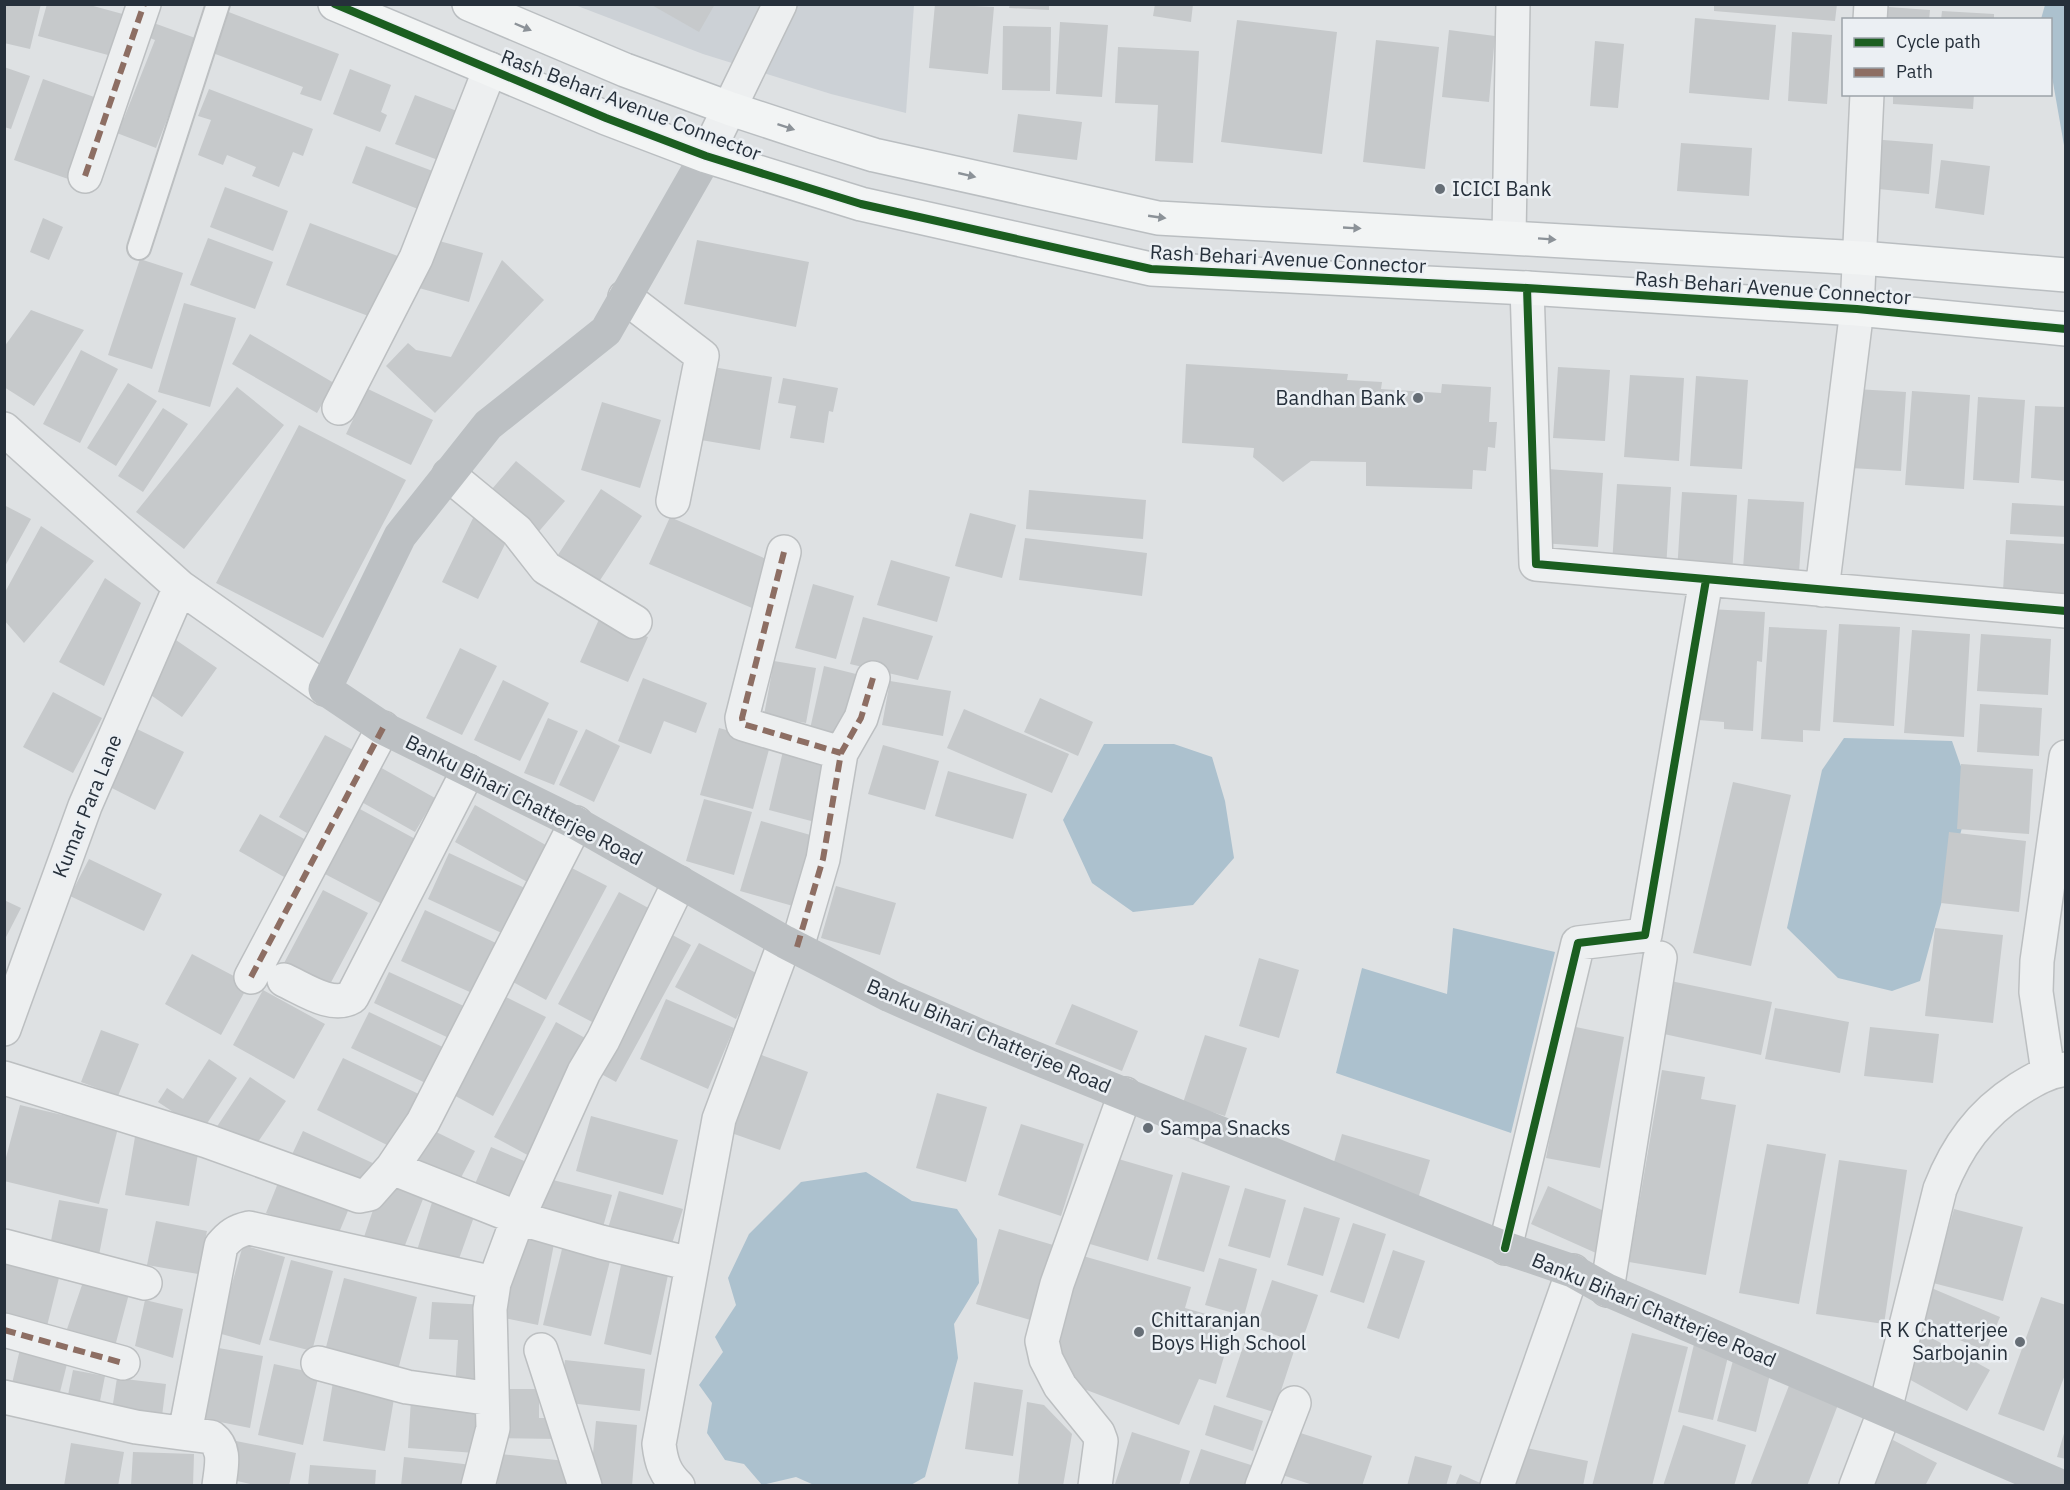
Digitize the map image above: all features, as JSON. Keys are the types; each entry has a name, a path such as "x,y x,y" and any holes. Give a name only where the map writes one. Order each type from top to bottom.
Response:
{"main road":[{"name":"Rash Behari Avenue Connector","path":"335,4 706,156 861,204 1151,269 1527,288 1857,309 2066,329"},
{"name":"Rash Behari Avenue Connector","path":"469,4 625,70 730,110 874,155 1158,218 1509,236 1861,258 2066,275"},
{"path":"325,689 400,536 488,426 606,331 706,156"},
{"name":"Banku Bihari Chatterjee Road","path":"325,689 383,728 576,823 679,883 890,996 1505,1248 1573,1271 1607,1290 2061,1485"}],"street":[{"path":"85,176 144,4"},
{"path":"706,156 780,4"},
{"path":"1509,236 1514,4"},
{"path":"339,408 416,258 490,69"},
{"path":"1822,590 1857,309 1867,96"},
{"path":"1527,288 1536,564 2066,611"},
{"path":"625,297 702,356 672,501"},
{"name":"Banku Bihari Chatterjee Road","path":"4,429 180,587 325,689"},
{"path":"449,475 517,531 546,568 635,622"},
{"path":"784,552 742,718 743,724 841,753"},
{"path":"1505,1248 1578,943 1645,935 1706,580"},
{"name":"Kumar Para Lane","path":"4,1029 14,968 180,587"},
{"path":"678,1485 668,1477 661,1462 659,1444 723,1103 791,944 823,859 841,753 861,718 873,678"},
{"path":"251,977 383,728"},
{"path":"1856,1485 1886,1410 1940,1189 1952,1158 1968,1133 1997,1103 2057,1070 2036,992 2037,961 2066,757"},
{"path":"284,980 333,1002 345,1002 352,997 468,771"},
{"path":"4,1078 207,1141 359,1197 369,1194 393,1168 423,1122 576,823"},
{"path":"478,1485 493,1428 490,1309 494,1282 518,1218 584,1072 603,1040 679,883"},
{"path":"1607,1290 1660,958"},
{"path":"1096,1485 1101,1441 1098,1433 1060,1386 1046,1359 1042,1341 1057,1284 1125,1094"},
{"path":"393,1168 518,1218 691,1264"},
{"path":"185,1433 221,1246 229,1235 249,1228 494,1282"},
{"path":"4,1246 145,1282"},
{"path":"1497,1485 1573,1271"},
{"path":"4,1330 123,1364"},
{"path":"541,1350 585,1485"},
{"path":"318,1364 407,1387 492,1399"},
{"path":"4,1397 136,1427 211,1437 219,1443 222,1453 219,1485"},
{"path":"1262,1485 1294,1403"}],"lane":[{"path":"139,248 218,4"}],"shaded area":[{"path":"575,5 914,5 906,113 831,94 703,54"}],"water":[{"path":"2045,5 2065,5 2065,151 2052,77 2052,18 2041,18"},
{"path":"1844,738 1952,741 1971,795 1920,981 1892,991 1838,978 1787,928 1822,770"},
{"path":"1104,744 1174,744 1212,757 1225,801 1234,858 1193,905 1133,912 1092,883 1063,820"},
{"path":"1453,928 1555,952 1511,1133 1336,1073 1362,968 1447,994"},
{"path":"866,1172 912,1201 957,1209 977,1239 979,1283 954,1324 958,1358 925,1477 909,1486 814,1485 796,1477 762,1485 744,1464 725,1460 707,1433 712,1403 699,1385 723,1352 715,1337 736,1305 728,1278 749,1234 801,1182"}],"building":[{"path":"4,4 41,4 30,49 4,43"},
{"path":"47,4 86,4 130,16 119,58 38,36"},
{"path":"650,4 715,4 699,32"},
{"path":"935,4 994,7 988,74 929,68"},
{"path":"1010,4 1049,4 1049,10 1009,8"},
{"path":"1155,4 1193,4 1191,22 1153,16"},
{"path":"1714,4 1837,4 1835,21 1714,11"},
{"path":"1888,7 1930,10 1929,18 1887,18"},
{"path":"226,11 339,54 321,101 300,94 303,87 210,52"},
{"path":"1942,11 1994,14 1994,18 1941,18"},
{"path":"1695,18 1776,25 1769,100 1689,93"},
{"path":"1237,20 1337,32 1322,154 1221,142"},
{"path":"151,22 198,39 156,148 109,130 115,115 124,118 155,40 145,36"},
{"path":"1060,22 1108,25 1102,97 1056,94"},
{"path":"1003,26 1051,27 1050,91 1002,90"},
{"path":"1449,30 1495,36 1489,102 1442,97"},
{"path":"1792,32 1832,35 1827,104 1788,101"},
{"path":"1376,40 1439,47 1425,169 1363,162"},
{"path":"1595,41 1624,44 1618,108 1590,106"},
{"path":"1118,47 1199,51 1193,163 1155,161 1158,105 1115,103"},
{"path":"4,67 30,76 11,129 4,127"},
{"path":"350,69 391,85 381,112 387,115 380,132 333,114"},
{"path":"43,79 100,99 71,180 14,160"},
{"path":"209,89 313,129 303,156 293,152 279,187 252,176 256,167 227,155 223,165 198,155 211,120 198,116"},
{"path":"415,95 457,111 438,160 395,144"},
{"path":"1893,96 1974,96 1973,109 1893,104"},
{"path":"1018,114 1082,122 1077,160 1013,152"},
{"path":"1871,139 1933,144 1929,194 1868,188"},
{"path":"1681,143 1752,148 1749,196 1677,191"},
{"path":"366,146 438,173 423,211 352,183"},
{"path":"1941,160 1990,166 1984,215 1935,208"},
{"path":"225,187 288,211 273,251 210,227"},
{"path":"43,218 63,227 49,260 30,252"},
{"path":"310,223 403,258 379,320 286,285"},
{"path":"208,238 273,262 255,309 190,285"},
{"path":"432,239 483,253 469,302 419,288"},
{"path":"697,240 809,262 796,327 684,304"},
{"path":"140,259 183,273 152,369 108,355"},
{"path":"502,260 544,300 435,413 386,366 408,343 416,350 451,357"},
{"path":"184,303 236,318 210,407 158,392"},
{"path":"31,310 84,330 34,406 4,387 4,347"},
{"path":"250,334 334,383 317,413 232,364"},
{"path":"81,350 118,369 80,443 43,424"},
{"path":"1186,364 1348,374 1347,380 1382,382 1381,389 1441,393 1442,384 1491,387 1489,422 1497,422 1495,448 1488,447 1486,471 1473,470 1472,489 1366,486 1366,462 1311,461 1283,482 1253,457 1254,448 1182,443"},
{"path":"707,366 772,377 760,450 695,439"},
{"path":"1558,367 1610,370 1605,441 1553,438"},
{"path":"1630,375 1684,378 1679,461 1624,457"},
{"path":"1696,376 1748,380 1742,469 1690,466"},
{"path":"783,378 838,388 833,412 829,411 824,443 790,438 796,406 778,403"},
{"path":"128,383 157,401 116,466 87,448"},
{"path":"237,387 284,425 184,549 136,512"},
{"path":"368,389 433,420 411,465 346,434"},
{"path":"1856,389 1906,392 1901,471 1851,468"},
{"path":"1912,391 1970,395 1964,489 1905,485"},
{"path":"1978,397 2025,400 2019,483 1973,480"},
{"path":"602,402 661,420 640,488 581,470"},
{"path":"2035,406 2066,407 2066,481 2031,478"},
{"path":"163,408 188,424 143,492 118,476"},
{"path":"299,425 406,480 323,638 216,583"},
{"path":"516,461 565,501 535,536 486,496"},
{"path":"1547,469 1603,473 1598,547 1542,543"},
{"path":"1617,484 1671,487 1666,569 1612,565"},
{"path":"601,489 642,516 593,591 552,564"},
{"path":"1029,490 1146,500 1143,539 1026,529"},
{"path":"1682,492 1737,495 1732,575 1677,572"},
{"path":"1748,499 1804,502 1798,586 1742,582"},
{"path":"2012,503 2066,506 2066,537 2010,534"},
{"path":"4,505 31,519 4,568"},
{"path":"970,513 1016,525 1002,578 955,566"},
{"path":"475,514 511,532 478,599 442,582"},
{"path":"670,517 773,562 752,608 649,564"},
{"path":"41,526 94,561 24,643 4,620 4,594"},
{"path":"1025,538 1147,553 1142,596 1019,580"},
{"path":"2006,540 2066,544 2066,596 2003,591"},
{"path":"891,560 950,577 937,622 877,605"},
{"path":"105,578 141,603 104,686 59,662"},
{"path":"813,584 854,596 836,659 795,648"},
{"path":"1709,609 1765,612 1762,662 1757,661 1753,731 1724,729 1724,722 1686,719"},
{"path":"600,617 648,637 628,682 580,662"},
{"path":"863,617 933,636 918,680 850,664"},
{"path":"1839,624 1900,627 1894,726 1833,722"},
{"path":"1769,627 1827,630 1820,731 1803,730 1803,742 1761,739"},
{"path":"1912,630 1970,634 1964,737 1904,733"},
{"path":"1981,634 2051,639 2048,695 1977,691"},
{"path":"173,638 217,668 182,717 138,686"},
{"path":"460,648 497,666 462,735 426,718"},
{"path":"774,661 816,668 806,723 764,715"},
{"path":"824,666 860,675 844,737 810,729"},
{"path":"643,678 707,703 696,733 664,721 651,754 618,741"},
{"path":"503,680 549,703 520,761 474,740"},
{"path":"890,681 951,691 943,736 882,725"},
{"path":"53,692 102,718 73,773 23,747"},
{"path":"1040,698 1093,722 1078,756 1024,732"},
{"path":"1980,704 2042,708 2039,756 1977,752"},
{"path":"964,709 1069,754 1052,793 947,748"},
{"path":"548,718 578,731 554,785 524,773"},
{"path":"133,727 184,752 155,810 104,784"},
{"path":"719,728 771,742 753,809 700,795"},
{"path":"586,729 620,746 594,802 559,785"},
{"path":"325,735 353,750 307,833 279,817"},
{"path":"883,745 939,761 925,810 868,794"},
{"path":"784,747 830,758 815,822 769,810"},
{"path":"1961,764 2033,769 2029,834 1957,829"},
{"path":"378,766 435,798 415,832 358,800"},
{"path":"948,771 1027,794 1013,839 935,816"},
{"path":"1733,782 1791,795 1751,966 1693,953"},
{"path":"704,799 752,812 734,875 686,861"},
{"path":"475,805 551,848 531,884 455,842"},
{"path":"358,808 419,841 384,905 323,873"},
{"path":"260,814 313,844 291,881 239,851"},
{"path":"761,821 814,836 793,906 740,891"},
{"path":"1949,832 2026,841 2019,912 1941,903"},
{"path":"449,853 527,889 506,935 428,899"},
{"path":"89,859 162,894 144,931 70,896"},
{"path":"562,863 607,886 546,1000 502,976"},
{"path":"836,886 896,903 880,955 821,938"},
{"path":"323,890 368,913 328,988 283,965"},
{"path":"619,892 654,911 594,1023 558,1004"},
{"path":"4,900 21,908 4,941"},
{"path":"425,910 496,943 472,993 401,961"},
{"path":"1935,928 2003,935 1993,1023 1925,1016"},
{"path":"665,931 691,945 616,1082 590,1068"},
{"path":"699,943 760,975 736,1019 675,987"},
{"path":"192,954 249,984 221,1035 165,1004"},
{"path":"1259,958 1299,970 1279,1038 1239,1026"},
{"path":"389,972 466,1007 451,1039 374,1003"},
{"path":"1661,979 1772,1002 1761,1055 1650,1031"},
{"path":"263,990 325,1024 294,1079 233,1045"},
{"path":"498,993 546,1017 493,1116 446,1091"},
{"path":"666,999 734,1028 708,1089 640,1059"},
{"path":"1072,1004 1138,1031 1122,1071 1055,1044"},
{"path":"1775,1008 1849,1022 1840,1073 1765,1059"},
{"path":"369,1012 449,1050 432,1086 351,1048"},
{"path":"556,1022 596,1044 533,1158 494,1137"},
{"path":"1571,1026 1624,1037 1600,1168 1546,1158"},
{"path":"1870,1027 1939,1034 1933,1083 1864,1076"},
{"path":"101,1030 139,1044 118,1096 81,1082"},
{"path":"1205,1035 1247,1048 1225,1116 1183,1103"},
{"path":"748,1050 808,1072 780,1150 720,1129"},
{"path":"343,1058 423,1096 397,1150 317,1110"},
{"path":"209,1059 237,1078 202,1131 158,1102 167,1088 183,1099"},
{"path":"1662,1070 1705,1077 1701,1099 1736,1105 1706,1275 1629,1262"},
{"path":"250,1077 286,1101 249,1155 214,1131"},
{"path":"937,1093 987,1107 966,1182 916,1168"},
{"path":"20,1105 118,1128 99,1204 4,1181 4,1165"},
{"path":"591,1116 678,1140 663,1195 576,1171"},
{"path":"1021,1124 1084,1144 1061,1216 998,1195"},
{"path":"424,1126 475,1151 454,1191 404,1167"},
{"path":"136,1131 200,1142 189,1206 125,1195"},
{"path":"303,1131 377,1165 363,1195 289,1161"},
{"path":"1342,1134 1430,1160 1417,1202 1330,1176"},
{"path":"1767,1144 1826,1154 1799,1304 1739,1293"},
{"path":"491,1147 529,1163 509,1209 471,1193"},
{"path":"1115,1158 1173,1175 1148,1261 1090,1244"},
{"path":"1839,1160 1907,1170 1884,1324 1816,1314"},
{"path":"1182,1172 1230,1186 1204,1272 1157,1259"},
{"path":"282,1173 352,1201 336,1240 266,1213"},
{"path":"549,1179 612,1195 601,1234 539,1219"},
{"path":"382,1183 423,1199 400,1258 361,1246"},
{"path":"1548,1186 1613,1215 1596,1253 1531,1224"},
{"path":"1245,1188 1286,1200 1270,1258 1228,1246"},
{"path":"619,1191 683,1209 670,1250 607,1232"},
{"path":"433,1199 475,1214 455,1270 414,1260"},
{"path":"59,1200 108,1209 99,1255 50,1246"},
{"path":"1304,1207 1340,1218 1323,1276 1287,1265"},
{"path":"1954,1209 2023,1227 2003,1301 1933,1283"},
{"path":"156,1221 207,1231 198,1274 147,1265"},
{"path":"1353,1223 1386,1234 1364,1303 1330,1292"},
{"path":"999,1229 1060,1247 1037,1322 976,1304"},
{"path":"512,1235 554,1244 538,1325 495,1316"},
{"path":"243,1245 285,1257 260,1345 218,1333"},
{"path":"562,1249 610,1261 591,1336 543,1325"},
{"path":"1393,1250 1425,1261 1399,1339 1367,1328"},
{"name":"Chittaranjan Boys High School","path":"1083,1256 1191,1287 1185,1308 1234,1322 1216,1384 1199,1379 1179,1425 1060,1380 1042,1341"},
{"path":"1219,1258 1257,1269 1244,1316 1205,1305"},
{"path":"4,1260 60,1274 46,1330 4,1320"},
{"path":"291,1260 333,1271 312,1351 269,1340"},
{"path":"621,1265 668,1275 651,1355 604,1344"},
{"path":"85,1276 130,1290 114,1350 65,1335"},
{"path":"344,1278 417,1297 398,1370 325,1351"},
{"path":"1272,1280 1318,1295 1301,1344 1256,1328"},
{"path":"1929,1287 2000,1317 1986,1351 1914,1321"},
{"path":"2041,1297 2066,1305 2066,1372 2044,1431 1998,1414"},
{"path":"145,1300 183,1309 173,1358 135,1346"},
{"path":"432,1302 487,1305 482,1393 455,1391 458,1340 429,1339"},
{"path":"1919,1331 1990,1370 1967,1411 1896,1372"},
{"path":"1632,1333 1688,1347 1652,1486 1592,1486"},
{"path":"1247,1335 1294,1351 1274,1412 1226,1397"},
{"path":"1695,1340 1730,1348 1713,1420 1678,1412"},
{"path":"213,1347 263,1356 250,1428 200,1418"},
{"path":"20,1349 68,1360 58,1400 11,1388"},
{"path":"1735,1353 1773,1362 1756,1432 1717,1421"},
{"path":"565,1360 645,1369 640,1411 560,1402"},
{"path":"274,1364 319,1374 303,1445 258,1435"},
{"path":"73,1370 105,1376 98,1411 66,1405"},
{"path":"117,1378 166,1384 162,1416 112,1410"},
{"path":"333,1382 395,1393 385,1451 323,1441"},
{"path":"974,1382 1023,1390 1013,1456 965,1449"},
{"path":"1790,1383 1839,1402 1807,1486 1750,1486"},
{"path":"498,1389 539,1389 539,1418 559,1418 559,1439 497,1438"},
{"path":"411,1399 479,1404 475,1453 408,1448"},
{"path":"1027,1402 1044,1405 1072,1434 1063,1486 1018,1485"},
{"path":"1214,1405 1263,1421 1253,1451 1205,1435"},
{"path":"596,1421 637,1425 632,1486 590,1486"},
{"path":"1683,1425 1746,1445 1734,1486 1663,1486"},
{"path":"1288,1429 1372,1456 1362,1486 1316,1486 1273,1472"},
{"path":"2066,1431 2066,1459 2057,1457"},
{"path":"1132,1432 1190,1451 1179,1486 1115,1484"},
{"path":"1893,1440 1937,1463 1925,1486 1868,1486"},
{"path":"236,1441 296,1453 289,1486 260,1486 228,1479"},
{"path":"71,1443 124,1452 118,1486 64,1486"},
{"path":"1517,1446 1588,1461 1583,1486 1514,1486"},
{"path":"1201,1449 1254,1466 1247,1486 1188,1486"},
{"path":"133,1452 194,1454 193,1486 131,1486"},
{"path":"500,1454 575,1462 573,1486 497,1486"},
{"path":"1415,1456 1452,1466 1446,1486 1407,1486"},
{"path":"404,1457 472,1465 470,1486 401,1486"},
{"path":"310,1465 376,1470 375,1486 308,1486"},
{"path":"1460,1474 1487,1486 1455,1486"}],"marked path":[{"path":"85,176 144,4"},
{"path":"784,552 742,718 743,724 841,753"},
{"path":"797,947 823,859 841,753 861,718 873,678"},
{"path":"251,977 383,728"},
{"path":"4,1330 123,1363"}],"cycle path":[{"path":"335,4 606,118 706,156 861,204 1151,269 1527,288 1857,309 2066,329"},
{"path":"1527,288 1536,564 2066,611"},
{"path":"1505,1248 1578,943 1645,935 1706,580"}],"place":[{"name":"ICICI Bank","path":"1440,189"},
{"name":"Bandhan Bank","path":"1418,398"},
{"name":"Sampa Snacks","path":"1148,1128"},
{"name":"Chittaranjan Boys High School","path":"1139,1332"},
{"name":"R K Chatterjee Sarbojanin","path":"2020,1342"}]}
